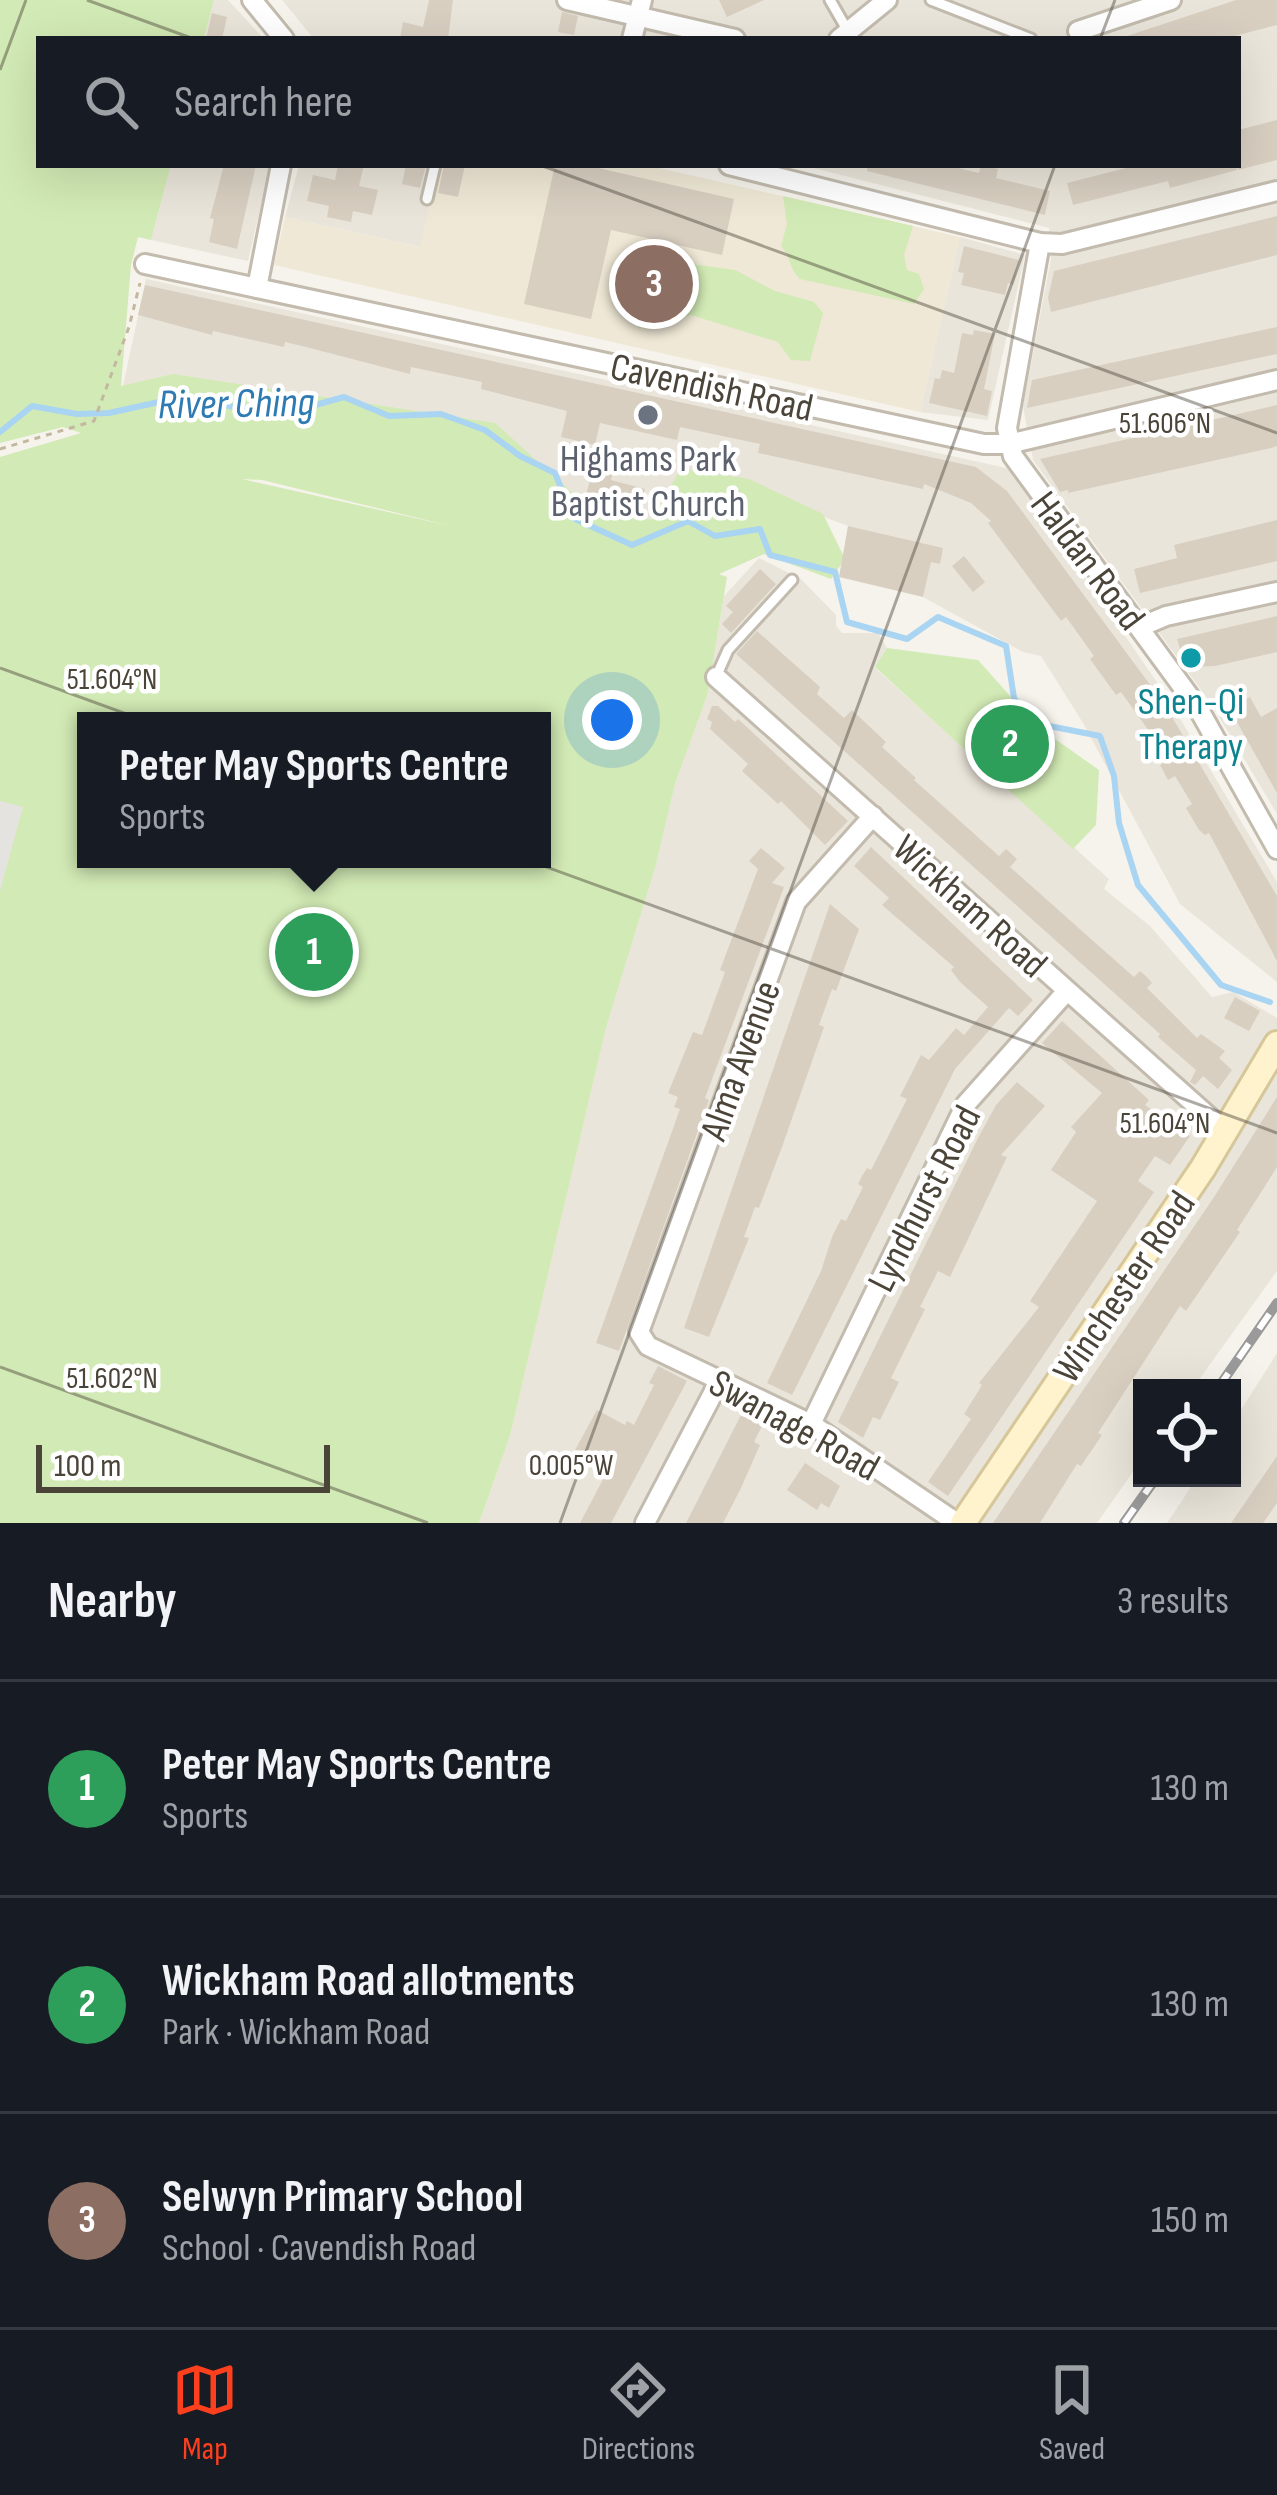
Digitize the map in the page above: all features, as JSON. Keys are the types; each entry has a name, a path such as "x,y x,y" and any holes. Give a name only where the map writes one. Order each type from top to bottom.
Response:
{"main road":[{"name":"Winchester Road","path":"960,1523 1226,1132 1277,1044"}],"street":[{"path":"252,0 282,36"},
{"path":"567,0 640,8 726,36"},
{"path":"844,36 887,0"},
{"path":"1078,31 1171,0"},
{"path":"257,288 280,168"},
{"path":"741,168 1040,244 1062,244 1277,191"},
{"path":"1009,444 1011,400 1040,244"},
{"name":"Cavendish Road","path":"145,264 985,444 1009,444 1277,380"},
{"name":"Haldan Road","path":"1009,444 1026,476 1198,708 1277,848"},
{"path":"1140,627 1166,616 1277,592"},
{"name":"Wickham Road","path":"716,677 1226,1132"},
{"name":"Alma Avenue","path":"643,1326 796,902 873,816"},
{"name":"Lyndhurst Road","path":"811,1424 966,1104 1066,992"},
{"name":"Swanage Road","path":"643,1326 639,1332 648,1346 811,1424 960,1523"},
{"path":"645,1523 721,1380"}],"lane":[{"path":"830,0 844,36"},
{"path":"931,0 1023,36"},
{"path":"427,199 434,168"},
{"path":"716,677 728,650 792,580"}],"path":[{"path":"0,449 94,421 129,327 145,264"}],"shaded area":[{"path":"214,0 228,0 261,36 205,36"},
{"path":"282,0 1277,0 1277,814 1212,705 1033,460 1023,406 1051,259 1049,228 814,168 1241,168 1241,36 312,36"},
{"path":"170,168 269,168 248,261 151,240"},
{"path":"298,168 438,168 421,247 285,217"},
{"path":"438,168 659,168 960,237 920,412 274,265 285,217 420,247"},
{"path":"960,237 1025,255 988,420 920,412"},
{"path":"146,279 1011,469 1169,700 1277,882 1277,982 1180,904 1083,723 1041,656 1023,652 923,597 843,561 848,526 813,513 656,523 121,395"},
{"path":"759,558 801,579 836,615 842,633 878,633 887,648 875,668 1109,879 1104,889 1150,926 1212,997 1233,992 1277,1018 1277,1271 1199,1379 1133,1379 1133,1472 1097,1523 479,1523 510,1436 606,1028 656,865 675,784 708,693 724,596"},
{"path":"0,801 23,807 0,891"},
{"path":"1277,1353 1277,1523 1167,1523 1191,1487 1241,1487 1241,1410"}],"green space":[{"path":"0,0 214,0 205,36 36,36 36,168 170,168 151,240 138,237 131,265 121,386 173,374 495,423 578,498 652,520 681,468 749,479 823,514 845,559 831,579 764,554 719,574 727,577 708,693 675,784 656,865 606,1028 510,1436 479,1523 0,1523 0,457 81,433 63,427 0,443","holes":["242,479 262,480 455,527"]},
{"path":"783,196 913,226 904,255 907,270 919,274 924,289 914,304 800,279 781,246 787,224"},
{"path":"673,265 735,270 775,291 814,302 823,313 810,361 791,360 778,342 691,315 639,328 632,318 636,301"},
{"path":"887,648 978,660 1038,727 1099,770 1096,825 1073,849 875,667"}],"building":[{"path":"429,0 453,0 448,36 401,36 403,22 423,27"},
{"path":"719,0 764,0 727,17"},
{"path":"1236,0 1277,0 1277,25 1235,36 1127,36"},
{"path":"562,12 578,16 574,35 558,32"},
{"path":"212,13 227,17 223,36 207,36"},
{"path":"1277,120 1277,160 1238,170 1241,129"},
{"path":"223,168 255,168 237,249 209,242 214,219 210,218"},
{"path":"337,168 363,168 359,186 378,190 372,215 353,211 351,222 327,217 329,206 307,201 313,175 335,180"},
{"path":"405,168 425,168 420,188 402,184"},
{"path":"443,168 464,168 458,197 438,193"},
{"path":"554,168 598,168 734,199 722,255 611,230 591,319 524,304"},
{"path":"958,168 979,173 980,168 994,168 998,169 996,178 1050,191 1045,215 867,171"},
{"path":"1126,168 1237,170 1170,188 1168,181 1073,205 1067,183"},
{"path":"1277,216 1277,255 1051,312 1048,298 1054,271"},
{"path":"964,246 1019,260 1013,285 1008,283 1005,295 961,285 964,273 958,272"},
{"path":"145,285 976,467 1007,491 1165,705 1277,896 1277,961 1209,833 1199,830 1186,808 1192,804 1175,776 1168,780 1160,765 1167,761 1149,731 1121,692 1116,695 1066,617 1061,621 988,523 991,521 971,503 924,484 923,489 758,453 760,444 680,427 677,440 600,423 595,445 561,437 567,411 481,389 482,382 411,367 410,374 285,342 284,347 213,331 212,335 138,315"},
{"path":"1277,327 1277,354 1027,408 1032,380"},
{"path":"974,330 995,334 984,389 992,391 987,416 929,403 935,378 940,379 942,370 954,373 962,333 973,335"},
{"path":"1277,405 1277,446 1271,448 1068,493 1060,492 1040,459"},
{"path":"594,466 613,471 611,480 645,489 638,513 585,498"},
{"path":"1277,520 1277,561 1140,593 1134,569 1177,558 1174,545"},
{"path":"848,526 943,548 940,564 931,562 923,597 839,577"},
{"path":"964,556 985,582 973,592 952,566"},
{"path":"760,569 776,584 731,633 722,624 733,612 726,606"},
{"path":"1277,616 1277,652 1194,667 1177,639"},
{"path":"757,631 820,687 817,694 844,718 852,710 886,742 882,747 914,780 999,856 1006,849 1017,859 1010,867 1091,939 1134,977 1140,971 1147,977 1152,983 1147,988 1197,1038 1201,1034 1225,1051 1219,1058 1232,1070 1218,1089 1203,1076 1195,1085 1190,1082 1196,1070 1160,1034 736,654"},
{"path":"1250,697 1261,717 1277,708 1277,793 1229,708"},
{"path":"712,706 735,722 738,719 848,821 825,845 742,771 748,764 710,729 712,722 707,719"},
{"path":"871,847 1033,1000 1018,1016 1009,1008 955,1069 792,1395 767,1383 821,1271 832,1237 863,1187 858,1184 867,1168 871,1170 907,1099 900,1096 921,1055 929,1060 956,1028 964,1035 988,1007 960,982 951,970 954,967 882,905 889,898 854,866"},
{"path":"761,848 785,868 772,883 784,887 705,1098 709,1100 619,1351 596,1343 680,1109 674,1107 678,1097 668,1093 693,1032 702,1035 725,972 720,970 758,869 749,861"},
{"path":"830,904 859,929 836,991 832,989 819,1025 824,1027 782,1147 759,1208 755,1207 744,1237 749,1238 709,1337 684,1328"},
{"path":"1235,997 1260,1011 1249,1031 1224,1018"},
{"path":"1062,1021 1149,1100 1145,1105 1190,1136 1170,1165 1155,1156 1138,1181 1154,1192 948,1496 928,1482 971,1419 964,1414 979,1383 1039,1307 1030,1301 1097,1201 1051,1170 1076,1132 1071,1127 1102,1093 1042,1043"},
{"path":"1017,1082 1045,1106 1001,1155 1007,1157 950,1277 938,1271 920,1307 925,1309 891,1378 899,1382 880,1420 873,1417 863,1438 838,1422 978,1138 996,1105"},
{"path":"1277,1097 1277,1167 1240,1232 1186,1311 1180,1306 1098,1433 1102,1435 1081,1466 1077,1464 1040,1523 993,1523 1214,1197"},
{"path":"658,1366 687,1381 611,1523 580,1523 609,1468 575,1450 597,1410 634,1425"},
{"path":"742,1413 763,1424 754,1442 760,1445 741,1488 723,1523 686,1523"},
{"path":"1277,1456 1277,1503 1263,1523 1231,1523"},
{"path":"805,1463 840,1486 829,1508 821,1503 817,1510 787,1490"}],"waterway":[{"name":"River Ching","path":"0,432 32,406 77,414 109,413 159,402 301,409 344,397 389,416 441,414 485,430 520,456 555,473 573,518 632,545 688,521 715,536 760,529 770,555 835,572 847,622 907,639 938,617 1006,646 1014,698 1029,722 1100,736 1114,776 1119,823 1138,885 1221,985 1270,1002"}],"railway":[{"path":"1224,1379 1277,1303"},
{"path":"1124,1523 1150,1487"}],"place":[{"name":"Selwyn Primary School","path":"654,284"},
{"name":"Highams Park Baptist Church","path":"648,415"},
{"name":"Shen-Qi Therapy","path":"1191,658"},
{"name":"Wickham Road allotments","path":"1010,744"},
{"name":"Peter May Sports Centre","path":"314,952"}]}
